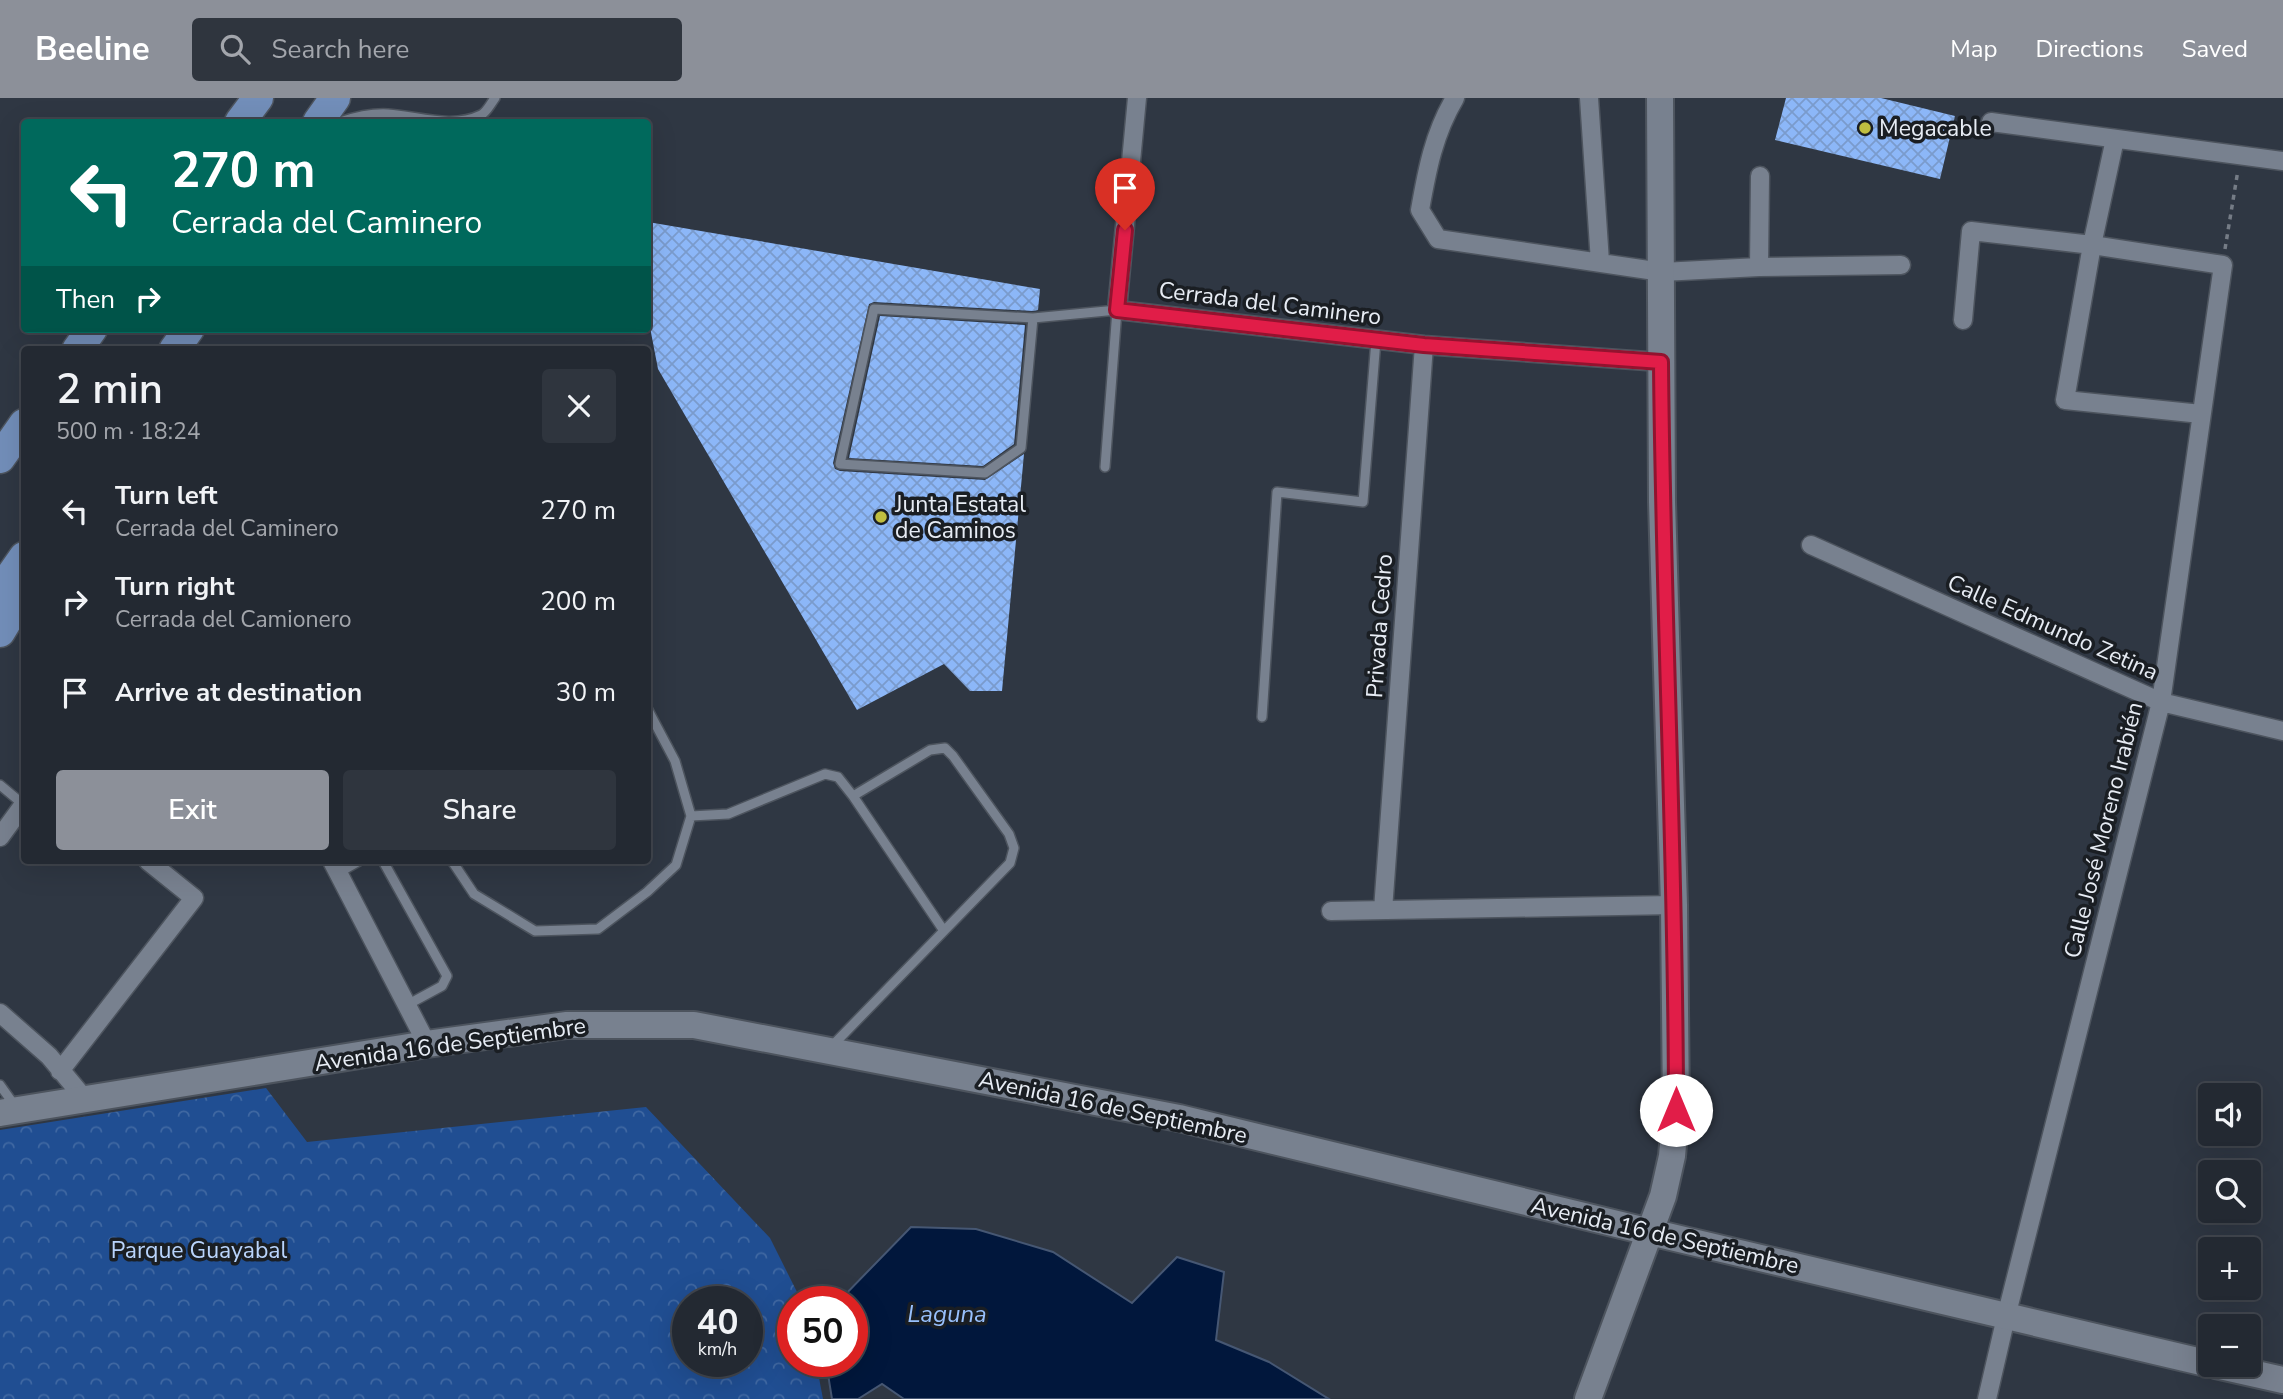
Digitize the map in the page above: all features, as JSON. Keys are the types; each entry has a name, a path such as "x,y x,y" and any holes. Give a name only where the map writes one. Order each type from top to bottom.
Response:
{"main road":[{"path":"242,119 258,98"},
{"path":"320,119 335,98"},
{"path":"1588,1399 1650,1232 1668,1176 1675,1134 1674,905 1662,502 1660,98"},
{"path":"0,458 21,428"},
{"path":"0,591 21,561"},
{"path":"0,632 21,597"},
{"name":"Avenida 16 de Septiembre","path":"9,1111 427,1044 567,1025 694,1025 1179,1118 2198,1361"},
{"path":"2261,1375 2283,1380"}],"street":[{"path":"1117,310 1137,98"},
{"path":"1455,98 1429,156 1420,210 1438,239 1662,272 1759,267 1901,265"},
{"path":"1590,98 1600,262"},
{"path":"1991,122 2283,161"},
{"path":"2115,139 2092,245 2065,400 2201,414"},
{"path":"1759,267 1760,176"},
{"path":"1963,320 1971,231 2092,245 2223,265"},
{"name":"Calle José Moreno Irabién","path":"1987,1399 2161,702 2223,265"},
{"name":"Cerrada del Caminero","path":"1117,310 1424,345 1661,362"},
{"name":"Privada Cedro","path":"1383,910 1424,345"},
{"name":"Calle Edmundo Zetina","path":"1811,545 2161,702 2283,731"},
{"path":"0,837 21,808"},
{"path":"60,1071 194,898 152,864"},
{"path":"335,867 427,1044"},
{"path":"1331,911 1674,905"},
{"path":"0,1013 49,1056 84,1098"}],"lane":[{"path":"464,119 483,114 495,98"},
{"path":"348,119 387,114 421,119"},
{"name":"Cerrada del Caminero","path":"1033,318 1021,448 985,473 840,464 874,309 1033,318 1117,310"},
{"path":"1105,467 1117,310"},
{"path":"1262,717 1276,492 1363,502 1376,340"},
{"path":"454,864 474,894 536,931 598,929 647,892 676,865 691,816 675,761 651,716"},
{"path":"827,1050 1010,863 1014,848 1009,834 953,755 945,748 930,750 853,796"},
{"path":"691,816 728,814 825,774 838,777 944,931"},
{"path":"0,785 21,802"},
{"path":"385,864 447,976 442,986 407,1005"},
{"path":"0,1085 9,1111"}],"path":[{"path":"2223,265 2240,156"}],"green space":[{"name":"Parque Guayabal","path":"266,1088 307,1142 646,1107 770,1238 794,1286 777,1286 777,1377 819,1377 823,1399 0,1399 0,1130"}],"water":[{"name":"Laguna","path":"911,1227 976,1229 1053,1252 1132,1303 1177,1257 1224,1272 1216,1340 1269,1362 1329,1399 904,1399 882,1384 858,1399 832,1399 828,1377 868,1377 868,1286 854,1286"}],"building":[{"name":"Megacable","path":"1786,98 1881,98 1955,116 1940,179 1775,140"},
{"name":"Junta Estatal de Caminos","path":"651,223 1040,289 1038,310 1033,311 874,302 869,304 833,463 835,469 840,471 985,480 1024,454 1002,691 970,691 944,664 857,710 658,369 651,333"},
{"path":"880,316 1025,325 1014,444 983,466 849,458"}],"place":[{"name":"Megacable","path":"1865,128"},
{"name":"Junta Estatal de Caminos","path":"881,517"}],"route":[{"path":"1125,230 1117,310 1424,345 1661,362 1662,502 1674,905 1676,1110"}]}
